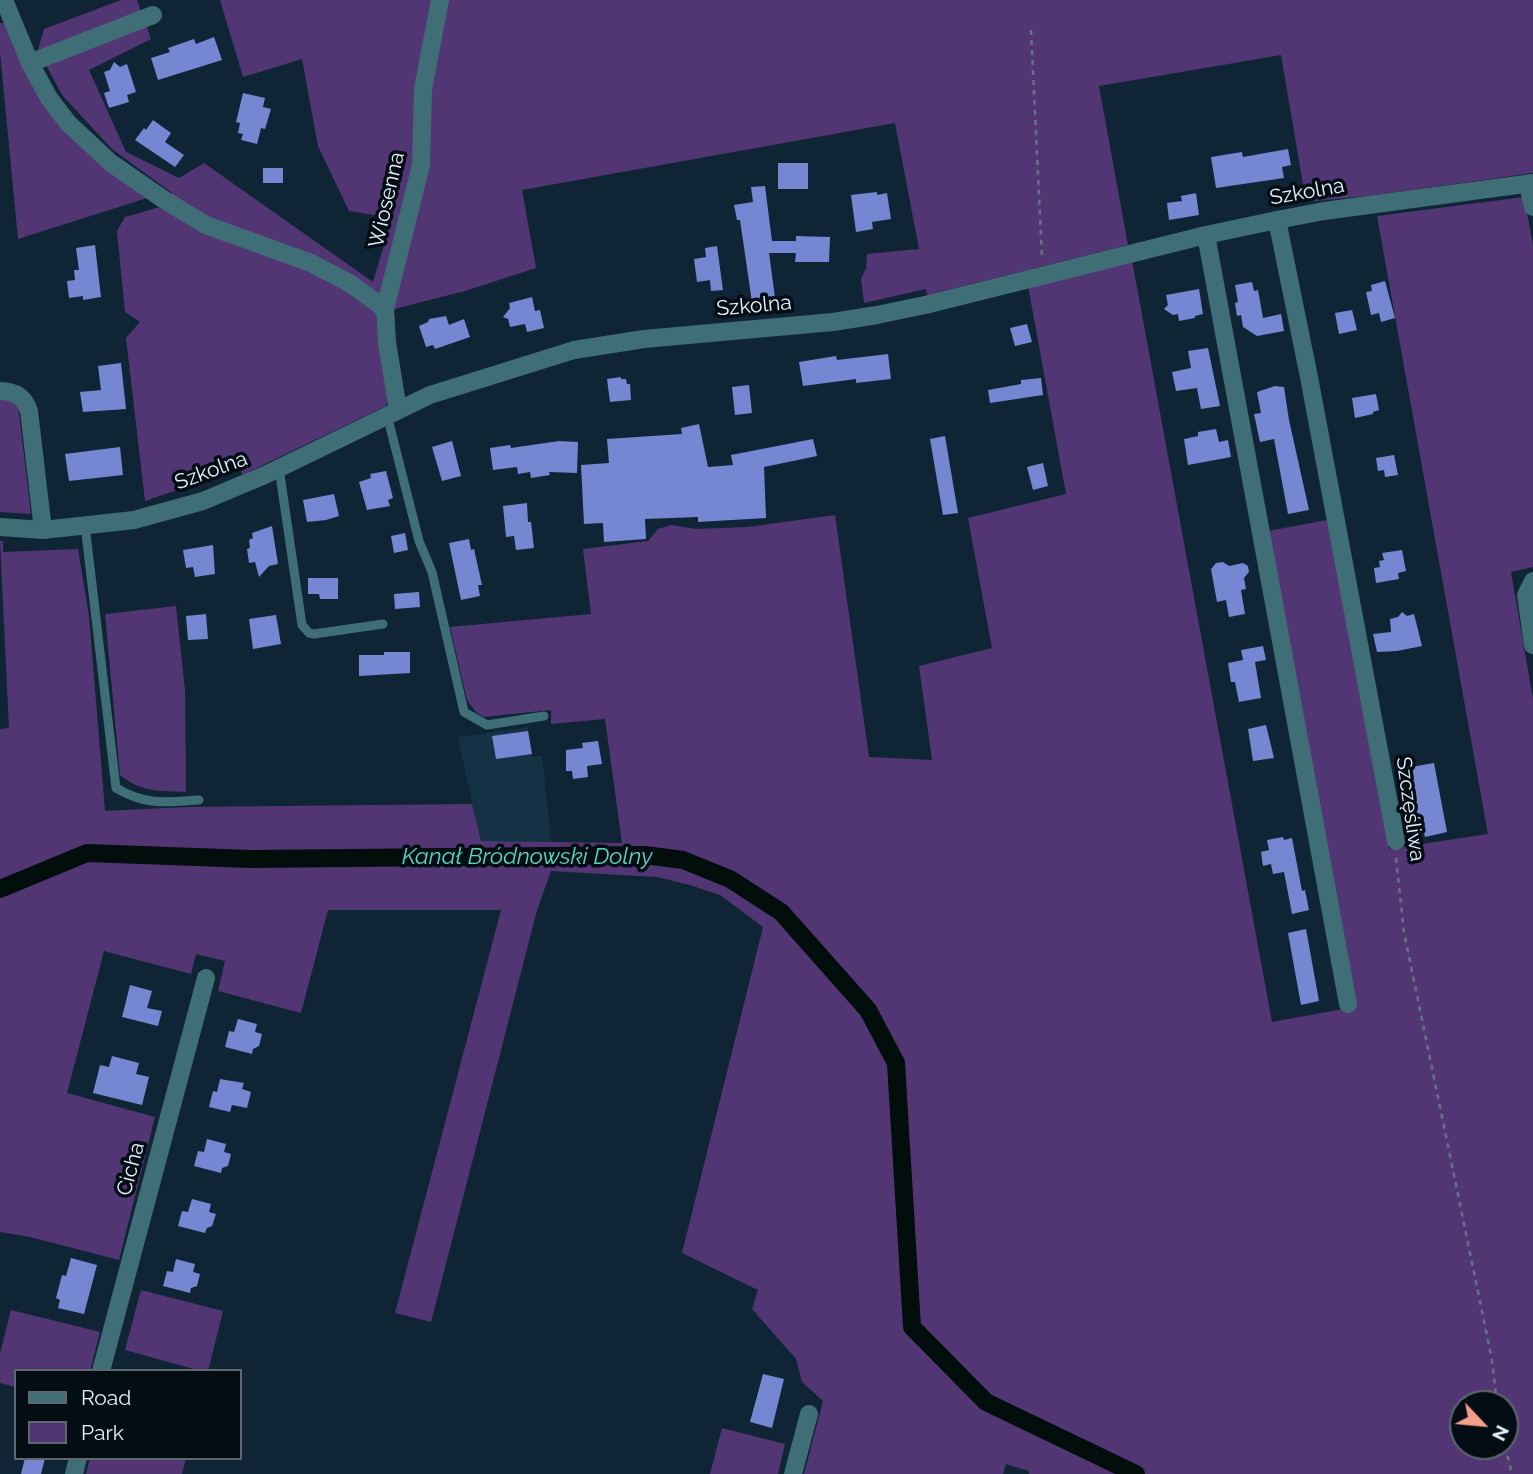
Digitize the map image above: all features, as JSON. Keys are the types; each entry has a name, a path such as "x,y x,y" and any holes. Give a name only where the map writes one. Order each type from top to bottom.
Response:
{"street":[{"path":"4,0 30,63 50,98 68,123 111,163 206,225 311,263 351,284 386,309"},
{"name":"Wiosenna","path":"393,412 386,309 421,165 423,89 440,0"},
{"path":"30,63 153,15"},
{"path":"1531,184 1533,207"},
{"name":"Szkolna","path":"0,527 43,530 134,520 203,501 430,396 575,350 644,339 855,318 925,305 1043,274 1277,220 1324,211 1531,184"},
{"name":"Szczęśliwa","path":"1277,220 1312,391 1396,841"},
{"path":"1206,235 1348,1004"},
{"path":"0,391 21,396 29,411 43,530"},
{"path":"1533,581 1526,598 1533,645"},
{"name":"Cicha","path":"102,1369 205,978"},
{"path":"793,1474 809,1414"}],"lane":[{"path":"393,412 419,541 432,572 464,712 487,724 544,716"},
{"path":"279,468 302,625 309,633 314,634 383,624"},
{"path":"85,525 116,788 135,799 155,802 199,800"}],"path":[{"path":"1031,30 1043,274"},
{"name":"Szczęśliwa","path":"1396,841 1397,878 1404,932 1492,1360 1495,1390"}],"shaded area":[{"path":"528,727 532,757 542,755 551,843 480,841 458,737"}],"green space":[{"path":"121,0 137,0 151,39 89,70 126,152 179,178 204,163 373,282 392,218 349,211 318,146 302,59 243,77 220,0 1533,0 1533,173 1306,202 1281,55 1099,86 1128,245 927,295 926,289 864,303 861,279 866,268 867,254 919,249 895,123 522,190 536,268 465,291 398,308 376,319 389,399 386,406 242,475 241,468 145,501 126,338 140,322 125,312 117,231 125,217 160,207 172,193 112,149 62,95 38,50 44,29"},
{"path":"0,23 5,23 44,104 147,198 18,239 0,52"},
{"path":"1524,197 1533,245 1533,567 1511,572 1533,699 1533,1474 1029,1474 1029,1471 1006,1464 1003,1474 804,1474 823,1401 802,1382 796,1359 752,1309 758,1290 682,1253 763,927 720,895 657,877 551,871 537,910 431,1322 395,1313 501,910 328,910 301,1013 218,991 225,961 196,954 191,974 104,951 67,1093 155,1117 119,1260 0,1232 0,729 9,728 0,541 3,541 3,552 78,549 89,616 105,811 187,807 472,804 481,841 622,843 605,719 551,724 551,710 483,717 467,700 450,627 591,614 583,549 648,541 658,529 671,525 697,529 748,527 835,515 869,757 932,760 919,666 992,648 968,518 1066,494 1028,286 1132,260 1272,1022 1354,1007 1268,531 1327,520 1389,849 1488,834 1377,216"},
{"path":"9,399 18,405 31,514 0,512 0,400"},
{"path":"176,606 185,690 186,792 143,788 120,775 105,614"},
{"path":"141,1290 223,1311 208,1369 194,1369 125,1350"},
{"path":"11,1310 100,1332 91,1369 14,1369 14,1386 0,1383 0,1354"},
{"path":"722,1428 785,1444 778,1474 710,1474"},
{"path":"90,1460 186,1460 182,1474 86,1474"}],"building":[{"path":"214,37 222,60 158,80 151,58 170,52 168,48 194,39 196,44"},
{"path":"114,62 120,67 127,64 136,92 127,95 129,102 109,108 104,93 110,91 104,72 110,70"},
{"path":"243,93 265,98 263,107 271,109 265,129 261,128 257,144 241,140 243,134 238,133 240,123 236,122"},
{"path":"153,120 171,133 165,142 184,155 175,167 135,140"},
{"path":"1288,149 1291,165 1282,167 1284,178 1216,188 1211,157 1242,152 1243,157"},
{"path":"778,163 808,163 808,189 778,189"},
{"path":"263,168 283,168 283,183 263,183"},
{"path":"765,186 772,241 796,241 796,236 830,237 829,262 795,262 796,253 769,253 776,305 753,309 740,220 737,220 734,205 753,202 751,187"},
{"path":"877,192 877,195 887,193 891,219 872,222 873,229 856,232 851,195"},
{"path":"1196,193 1199,215 1169,220 1167,203 1182,201 1181,196"},
{"path":"95,245 101,297 83,300 83,296 69,298 67,281 75,280 74,270 79,270 76,248"},
{"path":"717,246 723,290 711,291 710,280 697,282 694,259 706,257 705,248"},
{"path":"1385,281 1395,318 1381,322 1379,313 1371,315 1366,292 1372,291 1371,285"},
{"path":"1252,282 1254,291 1258,290 1263,318 1281,314 1284,331 1257,336 1243,327 1241,315 1237,316 1235,285"},
{"path":"1199,289 1203,314 1179,321 1178,314 1173,315 1164,309 1168,305 1166,295"},
{"path":"532,297 535,311 540,310 544,328 527,332 525,324 510,327 508,319 503,317 510,308 509,303"},
{"path":"1352,310 1357,330 1339,334 1335,313"},
{"path":"446,316 449,325 464,319 470,337 435,349 433,345 426,347 419,326 429,319"},
{"path":"1027,324 1032,342 1015,346 1010,328"},
{"path":"1208,348 1220,406 1201,409 1197,388 1176,391 1172,372 1191,368 1188,351"},
{"path":"888,354 891,379 856,383 856,379 803,386 799,362 836,356 837,360"},
{"path":"121,363 126,409 83,412 80,392 101,390 98,366"},
{"path":"621,377 630,384 631,400 610,402 607,379"},
{"path":"1041,378 1043,395 990,403 988,390 1021,384 1021,380"},
{"path":"749,385 752,413 735,415 732,387"},
{"path":"1275,386 1284,387 1309,510 1288,514 1274,439 1260,442 1254,414 1261,413 1257,392"},
{"path":"1376,394 1379,410 1355,418 1352,398"},
{"path":"699,424 708,467 733,465 731,455 813,439 817,456 764,467 766,518 698,522 698,517 645,519 646,539 604,542 603,523 584,524 581,465 609,463 607,439 682,434 681,428"},
{"path":"1216,429 1219,442 1228,440 1231,457 1188,465 1184,439 1198,436 1198,432"},
{"path":"945,436 958,513 943,515 930,439"},
{"path":"452,441 461,476 442,481 432,447"},
{"path":"559,441 578,442 577,473 549,472 550,475 531,478 530,472 518,474 517,467 493,470 490,448 510,445 511,448"},
{"path":"120,447 123,475 69,481 65,454"},
{"path":"1394,455 1398,475 1385,477 1384,470 1378,471 1376,458"},
{"path":"1043,463 1048,486 1033,490 1027,467"},
{"path":"386,471 393,498 388,500 390,506 367,510 359,482 371,478 370,474"},
{"path":"334,494 339,516 307,522 303,500"},
{"path":"527,503 534,548 516,550 514,536 506,537 503,506"},
{"path":"272,526 278,564 269,566 259,577 255,562 249,563 249,540 253,538 252,533"},
{"path":"405,533 408,550 394,553 391,536"},
{"path":"469,539 482,585 478,585 480,596 461,600 449,543"},
{"path":"213,545 215,574 195,577 193,567 186,568 183,550"},
{"path":"1402,550 1406,571 1398,573 1399,579 1376,583 1374,568 1380,567 1379,561 1384,560 1382,553"},
{"path":"1223,562 1229,566 1243,563 1248,566 1249,572 1244,578 1246,589 1241,590 1245,614 1229,617 1226,600 1217,602 1211,569 1216,563"},
{"path":"308,578 338,578 338,599 320,599 319,594 308,594"},
{"path":"419,592 420,607 395,609 394,594"},
{"path":"1402,612 1407,616 1414,614 1422,646 1377,652 1373,634 1391,632 1390,619 1398,617"},
{"path":"206,614 208,639 188,640 186,616"},
{"path":"276,615 281,644 253,649 249,619"},
{"path":"1263,646 1266,660 1255,662 1261,698 1239,702 1235,682 1231,682 1228,663 1243,660 1241,650"},
{"path":"384,652 410,652 410,673 359,676 359,655 384,655"},
{"path":"1266,725 1274,758 1253,761 1248,729"},
{"path":"528,731 532,754 496,759 492,736"},
{"path":"598,741 602,764 587,766 588,777 573,779 572,771 566,771 566,750 583,748 582,743"},
{"path":"1434,763 1447,832 1425,837 1422,825 1419,826 1410,780 1413,779 1411,767"},
{"path":"1283,837 1284,840 1292,838 1302,891 1305,890 1309,910 1292,914 1284,872 1273,874 1271,864 1263,866 1261,852 1269,850 1267,840"},
{"path":"1306,929 1319,1001 1301,1005 1288,933"},
{"path":"130,985 152,991 147,1008 162,1011 158,1026 122,1017"},
{"path":"238,1019 257,1024 255,1032 262,1034 259,1046 253,1049 252,1054 225,1047 229,1031 234,1032"},
{"path":"112,1056 139,1063 136,1074 149,1077 142,1105 93,1093 100,1065 109,1067"},
{"path":"220,1079 244,1083 242,1089 251,1092 247,1108 232,1105 230,1112 209,1107 213,1091 217,1092"},
{"path":"207,1139 226,1144 224,1152 231,1154 228,1166 222,1168 221,1173 194,1166 198,1151 204,1152"},
{"path":"192,1199 211,1204 209,1212 216,1214 212,1226 207,1228 205,1233 178,1226 182,1211 188,1212"},
{"path":"71,1258 97,1265 84,1314 58,1308 60,1300 56,1298 62,1275 66,1276"},
{"path":"176,1259 195,1264 193,1272 200,1274 197,1286 191,1288 190,1293 163,1286 167,1271 173,1272"},
{"path":"763,1374 784,1379 772,1428 750,1422"},
{"path":"24,1460 44,1460 41,1474 21,1474"}],"waterway":[{"name":"Kanał Bródnowski Dolny","path":"0,889 87,853 251,859 645,855 683,860 730,879 781,912 868,1010 896,1063 912,1327 986,1402 1136,1474"}]}
